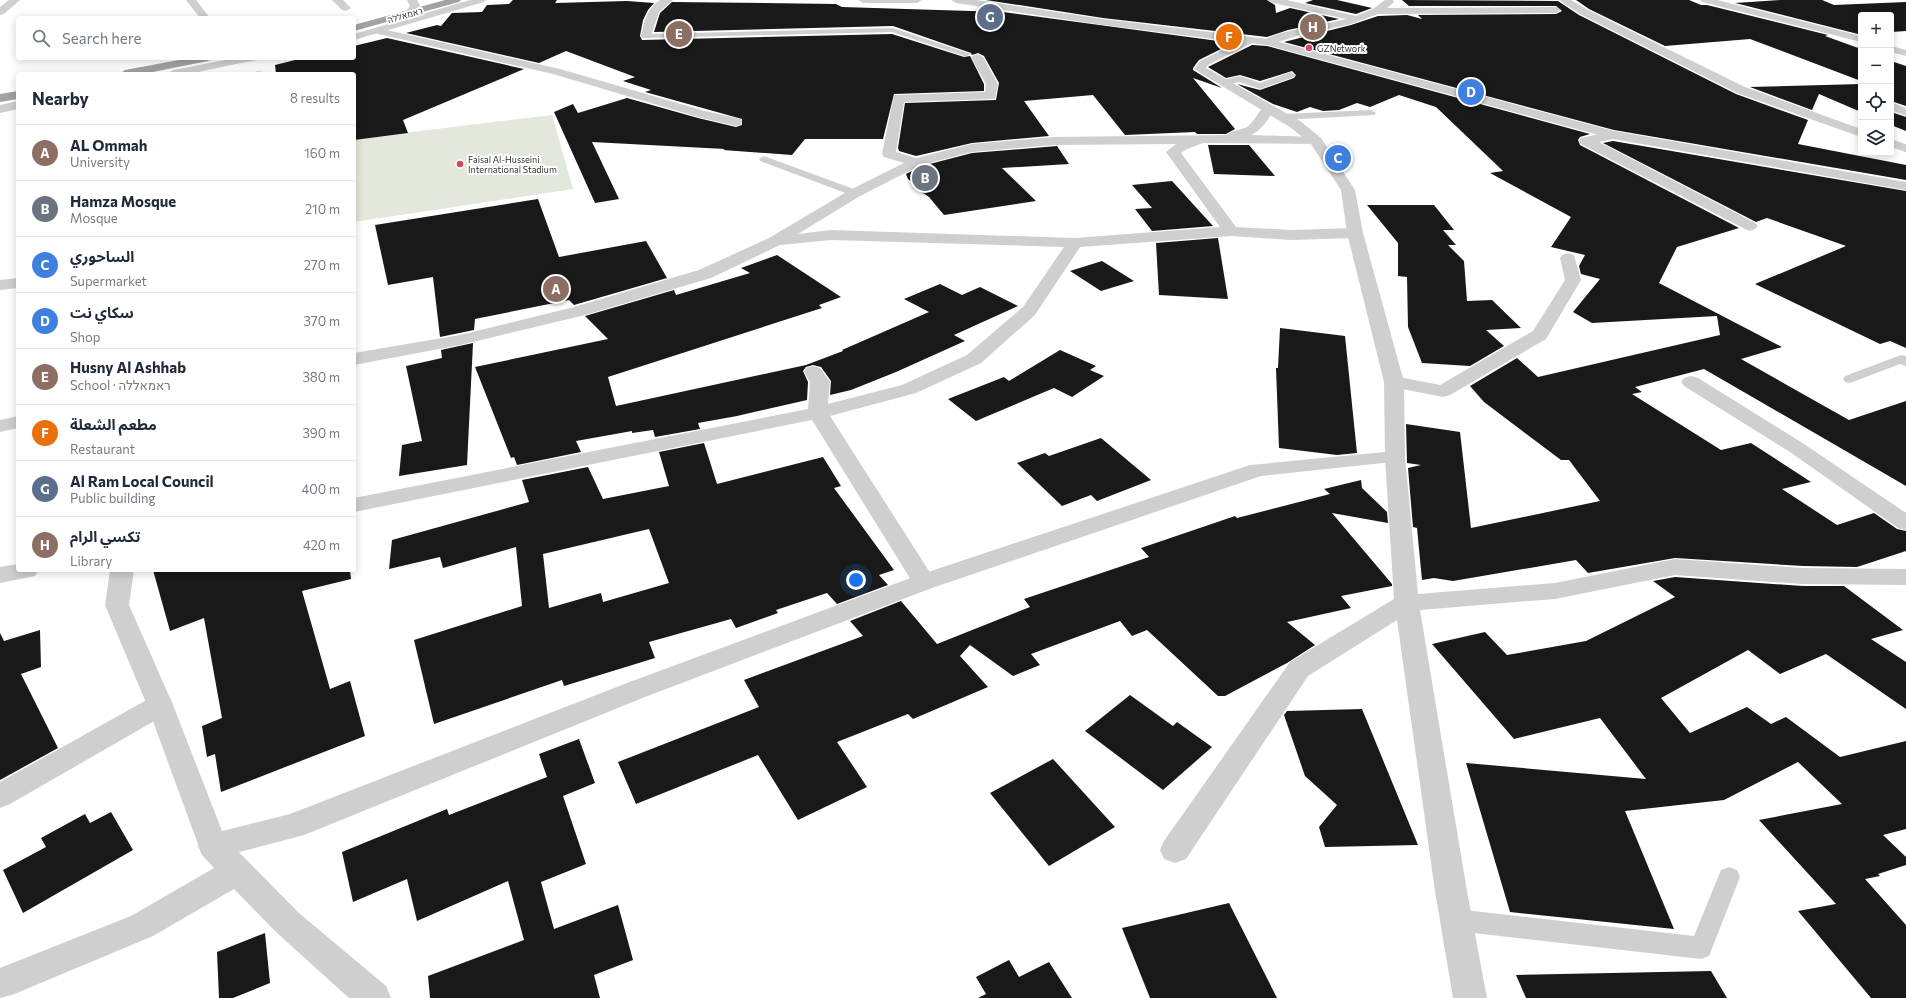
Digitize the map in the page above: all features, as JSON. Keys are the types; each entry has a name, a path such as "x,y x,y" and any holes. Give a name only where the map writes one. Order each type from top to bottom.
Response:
{"highway":[{"name":"ראמאללה","path":"356,27 456,0"},
{"path":"135,72 198,60"},
{"path":"0,98 16,95"}],"street":[{"path":"0,12 15,0"},
{"path":"191,0 203,16"},
{"path":"337,0 346,8"},
{"path":"409,14 415,6 412,0"},
{"path":"356,38 481,0"},
{"path":"646,36 650,18 658,4 668,0"},
{"path":"863,0 917,0"},
{"path":"956,0 1103,22 1259,41 1613,135 1906,186"},
{"path":"1273,0 1358,19"},
{"path":"1379,11 1391,0"},
{"path":"1564,0 1584,12 1741,90 1858,132"},
{"path":"1706,0 1858,38"},
{"path":"1470,998 1456,920 1407,604 1394,457 1394,382 1355,233 1348,190 1316,141 1295,124 1200,69 1204,63 1259,41 1358,19 1379,11 1556,10"},
{"path":"378,32 556,71 702,114 736,122"},
{"path":"1894,50 1906,53"},
{"path":"916,162 889,154 898,98 991,96 992,84 972,56"},
{"path":"183,72 242,60"},
{"path":"227,72 231,62"},
{"path":"0,109 16,105"},
{"path":"1894,107 1906,112"},
{"path":"1231,231 1173,152 1182,146 1244,133 1275,113"},
{"path":"1613,135 1586,141 1750,226"},
{"path":"356,358 460,340 579,311 705,274 775,240 855,193 916,162 972,148 1053,141 1316,141"},
{"path":"1894,144 1906,148"},
{"path":"775,240 831,235 1075,243 1231,231 1291,235 1355,233"},
{"path":"356,505 818,413 908,389 974,359 1029,311 1075,243"},
{"path":"1394,382 1443,391 1540,335 1574,280 1568,258"},
{"path":"0,286 16,283"},
{"path":"813,372 820,382 818,413 924,582"},
{"path":"1690,382 1797,448 1906,523"},
{"path":"0,426 16,422"},
{"path":"213,846 293,826 636,690 924,582 1258,470 1394,457"},
{"path":"1176,850 1299,669 1407,604 1555,591 1675,568 1803,576 1895,577 1906,590"},
{"path":"0,576 18,572"},
{"path":"122,572 117,605 160,705 213,846 288,923 374,998"},
{"path":"0,796 160,705"},
{"path":"0,984 142,926 237,871"}],"lane":[{"path":"646,36 893,30 972,56"},
{"path":"1223,83 1240,79 1260,86 1291,75"},
{"path":"1275,113 1371,113"},
{"path":"764,159 855,193"},
{"path":"1850,379 1901,359 1906,362"},
{"path":"1456,920 1701,948 1729,877"}],"shaded area":[{"name":"Faisal Al-Husseini International Stadium","path":"552,115 573,189 356,222 356,139"}],"building":[{"path":"513,0 557,0 555,3 627,1 654,3 648,10 643,20 640,36 642,40 892,34 964,57 970,56 984,84 984,91 894,94 883,139 805,139 792,155 723,150 725,149 592,142 619,199 595,203 554,112 573,104 578,113 627,98 736,127 742,125 742,119 645,92 651,90 623,81 635,77 566,51 539,63 406,33 437,25 441,26 452,13 482,12 487,5 509,4"},
{"path":"986,0 1267,0 1275,5 1276,13 1290,8 1339,19 1288,30 1267,37 1103,18"},
{"path":"1313,0 1337,0 1372,8 1356,14 1305,3"},
{"path":"1402,0 1558,1 1579,15 1736,94 1808,120 1798,144 1906,165 1906,180 1614,130 1284,42 1351,25 1378,16 1407,15 1422,19 1418,15 1556,14 1562,11 1556,6 1409,6"},
{"path":"1576,0 1689,0 1701,5 1707,5 1828,35 1825,36 1858,48 1858,80 1750,39 1665,46 1589,9"},
{"path":"1781,0 1822,0 1834,5 1906,2 1906,31 1894,32 1894,12 1858,12 1858,34 1735,3"},
{"path":"672,2 836,4 842,7 1003,12 1233,43 1199,60 1193,68 1193,70 1222,88 1193,78 1235,129 1226,134 1197,134 1195,132 1125,135 1093,95 1024,101 1049,136 972,143 916,156 899,151 898,148 905,103 996,100 999,83 984,56 978,53 972,55 971,53 893,26 654,32 660,13"},
{"path":"387,38 524,69 403,120 408,133 356,140 356,72 276,72 275,65 295,60 356,60 356,46"},
{"path":"1252,45 1267,46 1590,134 1580,137 1578,140 1580,145 1739,228 1677,247 1659,283 1782,347 1741,359 1849,420 1906,401 1906,486 1704,369 1635,387 1642,392 1632,394 1721,450 1751,443 1811,482 1782,489 1837,525 1874,513 1897,529 1906,531 1906,551 1857,567 1803,566 1675,558 1588,573 1576,560 1453,581 1434,578 1422,580 1417,528 1413,527 1408,468 1421,465 1407,463 1406,424 1460,432 1471,528 1600,501 1569,460 1561,460 1484,402 1470,386 1517,358 1538,377 1720,335 1717,316 1592,323 1573,312 1600,279 1581,274 1579,266 1585,255 1551,247 1571,217 1490,173 1503,171 1436,107 1399,95 1370,107 1357,103 1339,110 1323,111 1310,107 1297,112 1273,104 1237,84 1260,90 1294,78 1296,75 1292,71 1260,81 1240,75 1226,78 1208,67"},
{"path":"1894,62 1906,66 1906,106 1894,102"},
{"path":"1858,84 1858,111 1819,94 1812,110 1750,87"},
{"path":"1894,113 1906,117 1906,131 1894,126"},
{"path":"1613,141 1906,191 1906,348 1890,341 1880,344 1755,284 1846,246 1767,218 1756,222 1603,143"},
{"path":"1208,145 1249,145 1275,176 1214,174"},
{"path":"1057,146 1069,164 1002,168 1036,201 944,215 929,197 916,188 908,179 906,174 922,166 972,153"},
{"path":"1172,181 1213,226 1152,231 1135,209 1152,208 1132,185"},
{"path":"538,199 559,257 646,241 667,278 574,305 569,300 475,319 474,330 440,337 433,277 388,285 375,225"},
{"path":"1367,205 1434,205 1454,230 1443,230 1456,245 1448,245 1464,261 1467,301 1492,300 1521,328 1486,330 1504,346 1470,366 1422,363 1408,327 1407,277 1398,276 1398,243"},
{"path":"1218,238 1228,299 1159,295 1156,243"},
{"path":"777,255 841,297 819,305 822,308 608,377 616,406 806,365 843,351 842,350 929,312 904,299 940,284 962,295 980,287 1018,306 954,335 965,341 896,372 851,390 830,395 831,381 821,367 813,365 806,367 803,371 808,382 807,400 737,416 698,423 700,429 655,437 653,430 632,433 632,431 576,441 581,452 517,465 514,457 511,458 475,367 608,339 585,316 674,290 676,295 750,273 741,268"},
{"path":"1102,261 1134,281 1101,291 1070,271"},
{"path":"1280,328 1345,336 1357,453 1337,455 1279,448 1276,368 1278,368"},
{"path":"473,343 467,465 399,476 402,445 422,441 406,366 442,358 441,350"},
{"path":"1060,350 1096,366 1090,370 1104,376 1072,397 1054,388 976,421 948,399 1004,377 1009,381"},
{"path":"1101,438 1151,480 1097,501 1091,495 1062,506 1017,463 1045,453 1049,456"},
{"path":"704,443 717,484 823,457 841,486 834,488 894,570 879,575 888,585 837,604 827,593 776,610 778,613 736,628 731,619 649,642 655,658 564,686 562,680 434,724 414,640 522,606 516,547 443,568 440,557 389,569 392,540 529,502 522,480 588,467 603,499 669,486 659,452","holes":["649,529 669,583 603,602 601,593 549,608 543,554"]},
{"path":"1361,480 1362,488 1387,512 1388,523 1332,513 1392,584 1392,586 1341,596 1351,608 1287,622 1315,645 1287,663 1225,696 1218,696 1147,630 1132,636 1120,621 1031,654 1040,665 1013,676 970,645 960,656 988,687 913,719 908,714 837,742 867,787 798,820 758,755 636,804 618,762 759,707 744,680 863,636 850,621 901,601 937,644 1030,607 1024,599 1149,557 1141,548 1235,516 1237,518 1330,494 1324,489"},
{"path":"154,572 350,572 351,579 302,591 330,689 350,681 365,736 221,792 215,754 207,757 202,726 222,718 204,618 170,631"},
{"path":"1675,577 1803,586 1844,586 1903,630 1871,639 1906,662 1906,709 1826,654 1780,674 1748,650 1661,698 1690,733 1747,707 1771,724 1786,717 1840,757 1906,741 1906,829 1883,835 1906,857 1906,865 1878,874 1880,876 1865,879 1906,925 1906,998 1871,998 1798,911 1836,904 1759,820 1842,804 1798,762 1724,800 1625,811 1674,929 1510,912 1466,763 1646,779 1600,718 1514,739 1432,644 1485,632 1507,655 1586,641 1675,597 1653,581"},
{"path":"40,630 41,667 21,674 58,748 0,780 0,633 4,641"},
{"path":"1130,695 1173,726 1177,722 1212,747 1163,790 1085,731"},
{"path":"1362,709 1418,845 1325,847 1319,827 1337,805 1305,776 1284,715 1287,711"},
{"path":"579,739 595,783 563,796 586,864 541,882 554,929 618,905 633,960 594,975 600,998 430,998 428,976 524,940 508,881 417,921 407,879 353,902 342,852 447,809 449,815 547,777 539,754"},
{"path":"1053,759 1115,827 1049,866 990,793"},
{"path":"111,812 133,850 23,913 3,870 46,847 41,838 85,814 90,823"},
{"path":"1229,903 1277,998 1150,998 1122,928"},
{"path":"265,933 270,983 233,998 219,998 217,952"},
{"path":"1009,960 1019,977 1049,962 1072,998 978,998 986,994 976,977"},
{"path":"1711,971 1727,998 1526,998 1516,975"}],"place":[{"name":"Al Ram Local Council","path":"990,17"},
{"name":"تكسي الرام","path":"1313,27"},
{"name":"Husny Al Ashhab","path":"679,34"},
{"name":"مطعم الشعلة","path":"1229,37"},
{"name":"GZNetwork","path":"1309,48"},
{"name":"سكاي نت","path":"1471,92"},
{"name":"الساحوري","path":"1338,158"},
{"name":"Faisal Al-Husseini International Stadium","path":"460,164"},
{"name":"Hamza Mosque","path":"925,178"},
{"name":"AL Ommah","path":"556,289"}]}
